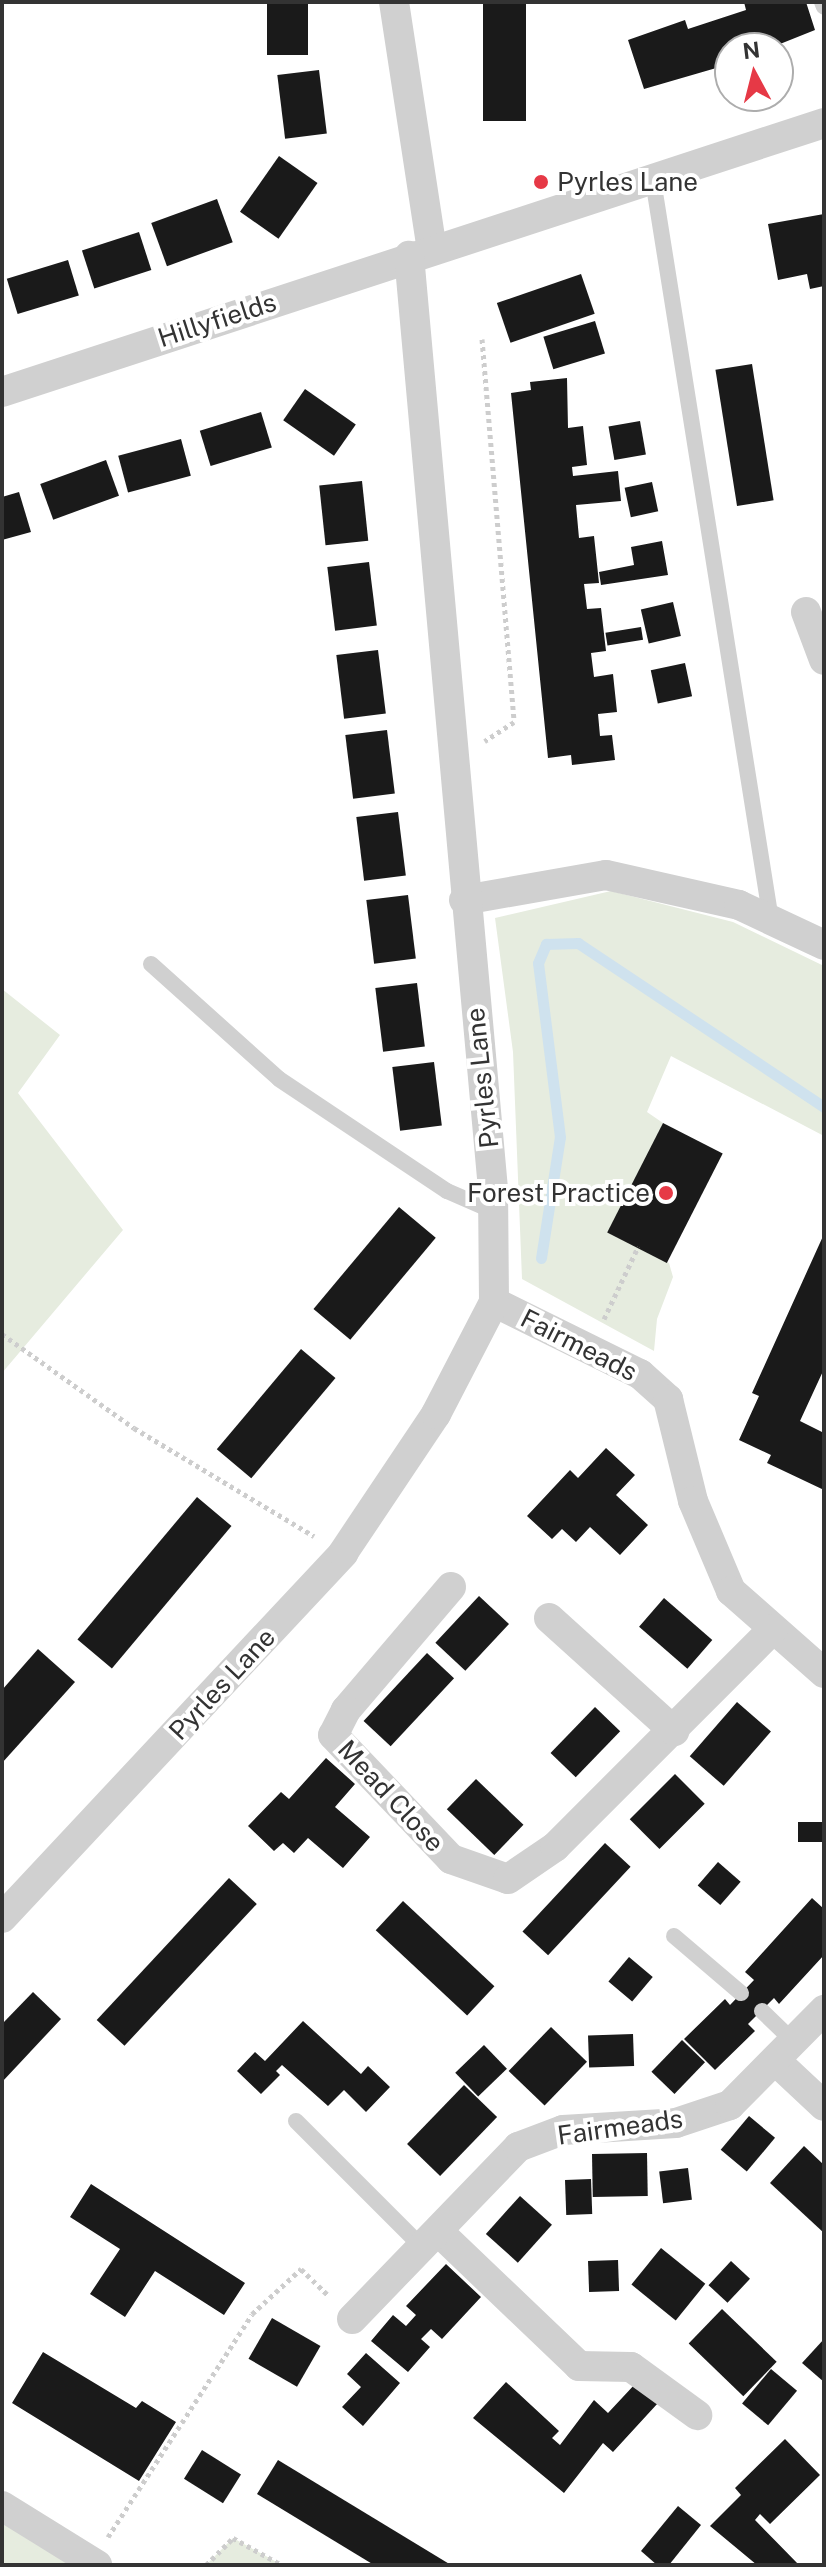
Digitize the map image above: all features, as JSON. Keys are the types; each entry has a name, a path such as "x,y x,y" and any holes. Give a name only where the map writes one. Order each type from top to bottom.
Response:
{"street":[{"name":"Pyrles Lane","path":"2,1918 343,1553 436,1414 494,1302 491,1210 451,763 420,253 394,2"},
{"name":"Hillyfields","path":"2,392 824,123"},
{"path":"806,612 824,660"},
{"path":"464,900 606,875 739,905 824,945"},
{"name":"Fairmeads","path":"494,1302 640,1374 668,1399 693,1501 731,1591 824,1673"},
{"name":"Mead Close","path":"451,1587 346,1710 333,1735 451,1859 508,1879 555,1847 773,1629"},
{"path":"549,1618 674,1731"},
{"name":"Fairmeads","path":"352,2319 432,2241 518,2147 563,2130 676,2123 730,2105 786,2052 824,2010"},
{"path":"786,2052 824,2106"},
{"path":"432,2241 579,2366 631,2367 697,2415"},
{"path":"2,2506 94,2564"}],"lane":[{"path":"653,180 771,920"},
{"path":"151,964 279,1079 447,1191 491,1210"},
{"path":"674,1936 741,1993"},
{"path":"762,2011 786,2052"},
{"path":"296,2121 432,2241"}],"path":[{"path":"451,763 514,722 482,339"},
{"path":"590,1349 638,1247"},
{"path":"2,1334 134,1428 343,1553"},
{"path":"94,2564 252,2314 301,2269 352,2319"},
{"path":"206,2565 233,2538 282,2565"}],"shaded area":[{"path":"611,891 733,922 824,966 824,1136 671,1056 647,1112 663,1123 609,1233 669,1263 673,1277 657,1319 654,1351 522,1279 513,1052 495,918"},
{"path":"2,989 60,1035 18,1093 123,1230 2,1373"},
{"path":"2,2503 97,2565 2,2565"},
{"path":"233,2538 282,2565 206,2565"}],"building":[{"path":"267,2 308,2 308,55 267,55"},
{"path":"483,2 526,2 526,121 483,121"},
{"path":"744,2 806,2 815,30 794,38 794,32 714,32 714,69 644,89 628,40 685,20 688,29 746,10"},
{"path":"319,70 327,134 285,139 277,75"},
{"path":"279,156 318,183 278,239 240,212"},
{"path":"217,199 233,242 167,266 151,223"},
{"path":"824,214 824,286 810,289 807,274 778,280 768,224"},
{"path":"139,232 151,270 94,289 82,251"},
{"path":"68,260 79,295 18,314 7,279"},
{"path":"581,274 595,314 511,343 497,303"},
{"path":"595,321 605,354 553,369 543,337"},
{"path":"752,364 774,500 737,506 715,370"},
{"path":"567,378 568,428 583,426 587,465 572,467 573,476 618,471 621,501 576,505 579,538 594,536 599,583 584,584 587,609 601,608 606,651 591,653 594,677 613,674 617,712 598,714 600,736 612,735 615,760 572,765 571,755 548,758 511,393 531,390 530,382"},
{"path":"305,389 356,425 334,456 283,420"},
{"path":"261,412 272,447 211,466 200,431"},
{"path":"640,421 646,454 614,460 608,427"},
{"path":"181,439 191,476 128,493 118,456"},
{"path":"106,460 119,496 53,520 40,484"},
{"path":"362,481 368,541 326,545 319,485"},
{"path":"652,482 658,511 631,517 625,488"},
{"path":"19,492 31,532 2,540 2,497"},
{"path":"662,541 668,575 601,585 599,572 634,565 631,547"},
{"path":"369,562 377,626 335,631 327,567"},
{"path":"673,602 681,636 649,644 641,609"},
{"path":"641,627 643,640 607,645 605,633"},
{"path":"378,650 386,714 344,719 336,655"},
{"path":"685,663 692,696 658,704 651,670"},
{"path":"387,730 395,794 353,799 345,735"},
{"path":"398,812 406,876 364,881 356,817"},
{"path":"408,895 416,959 374,964 366,900"},
{"path":"417,983 425,1047 383,1052 375,988"},
{"path":"434,1062 442,1126 400,1131 392,1067"},
{"name":"Forest Practice","path":"663,1123 723,1153 667,1263 607,1233"},
{"path":"399,1207 436,1238 350,1340 314,1309"},
{"path":"824,1234 824,1369 800,1421 824,1433 824,1490 767,1463 771,1455 739,1440 759,1396 752,1393"},
{"path":"301,1349 335,1378 251,1478 217,1449"},
{"path":"606,1448 635,1475 616,1495 648,1525 620,1555 590,1527 576,1542 562,1529 552,1539 527,1516 570,1470 578,1478"},
{"path":"197,1497 231,1526 112,1668 77,1639"},
{"path":"479,1596 509,1624 465,1671 435,1643"},
{"path":"664,1598 712,1640 687,1669 639,1627"},
{"path":"38,1649 75,1682 2,1763 2,1690"},
{"path":"427,1653 454,1678 391,1746 364,1721"},
{"path":"737,1702 771,1732 724,1786 690,1756"},
{"path":"595,1707 620,1731 576,1777 551,1753"},
{"path":"326,1758 355,1784 335,1807 370,1837 343,1868 308,1838 294,1853 283,1843 274,1851 248,1826 281,1792 289,1799"},
{"path":"675,1774 705,1804 659,1849 630,1819"},
{"path":"476,1779 523,1825 494,1855 447,1809"},
{"path":"798,1822 824,1822 824,1842 798,1842"},
{"path":"605,1843 631,1867 548,1955 522,1931"},
{"path":"718,1862 741,1882 720,1905 698,1885"},
{"path":"229,1878 257,1904 124,2046 97,2020"},
{"path":"812,1898 824,1909 824,1955 779,2004 774,1998 748,2024 755,2031 715,2070 684,2039 725,1999 730,2005 754,1980 745,1972"},
{"path":"403,1901 494,1986 467,2016 376,1930"},
{"path":"629,1957 653,1977 632,2001 608,1982"},
{"path":"33,1992 61,2019 2,2082 2,2024"},
{"path":"303,2021 361,2074 368,2066 390,2087 366,2112 344,2090 328,2106 282,2065 276,2071 280,2075 261,2094 237,2071 255,2052 265,2061"},
{"path":"551,2027 587,2062 545,2106 509,2071"},
{"path":"633,2034 634,2066 589,2068 588,2036"},
{"path":"682,2040 705,2062 674,2094 651,2072"},
{"path":"484,2045 507,2069 478,2097 455,2073"},
{"path":"464,2085 497,2117 440,2176 407,2144"},
{"path":"749,2116 775,2138 747,2172 721,2150"},
{"path":"804,2146 824,2165 824,2233 770,2183"},
{"path":"647,2153 648,2196 593,2197 592,2154"},
{"path":"688,2168 692,2200 663,2203 659,2172"},
{"path":"591,2179 592,2214 566,2215 565,2180"},
{"path":"91,2184 245,2283 224,2315 155,2271 125,2317 90,2294 120,2249 70,2217"},
{"path":"520,2196 552,2225 518,2263 486,2234"},
{"path":"661,2248 705,2284 676,2320 631,2285"},
{"path":"618,2260 619,2291 589,2292 588,2261"},
{"path":"731,2261 750,2279 728,2303 708,2285"},
{"path":"446,2264 481,2297 442,2339 431,2329 421,2339 430,2347 408,2372 371,2341 393,2315 406,2326 416,2315 406,2306"},
{"path":"722,2309 777,2362 743,2396 689,2344"},
{"path":"272,2318 320,2346 297,2387 248,2359"},
{"path":"824,2339 824,2382 802,2363"},
{"path":"43,2352 136,2408 142,2401 176,2422 139,2481 12,2403"},
{"path":"366,2353 400,2383 363,2426 342,2407 361,2387 347,2374"},
{"path":"771,2369 797,2391 768,2425 742,2403"},
{"path":"506,2382 559,2431 552,2438 560,2445 594,2400 608,2413 636,2383 658,2403 613,2452 603,2443 564,2493 473,2418"},
{"path":"785,2439 820,2475 770,2524 760,2514 755,2520 799,2565 757,2565 710,2526 741,2495 735,2488"},
{"path":"202,2450 241,2474 223,2503 184,2479"},
{"path":"278,2460 451,2565 374,2565 257,2494"},
{"path":"678,2506 701,2525 669,2565 657,2565 641,2551"}],"waterway":[{"path":"541,1258 560,1137 538,963 546,944 578,943 824,1107"}],"place":[{"name":"Pyrles Lane","path":"541,182"},
{"name":"Forest Practice","path":"666,1193"}]}
